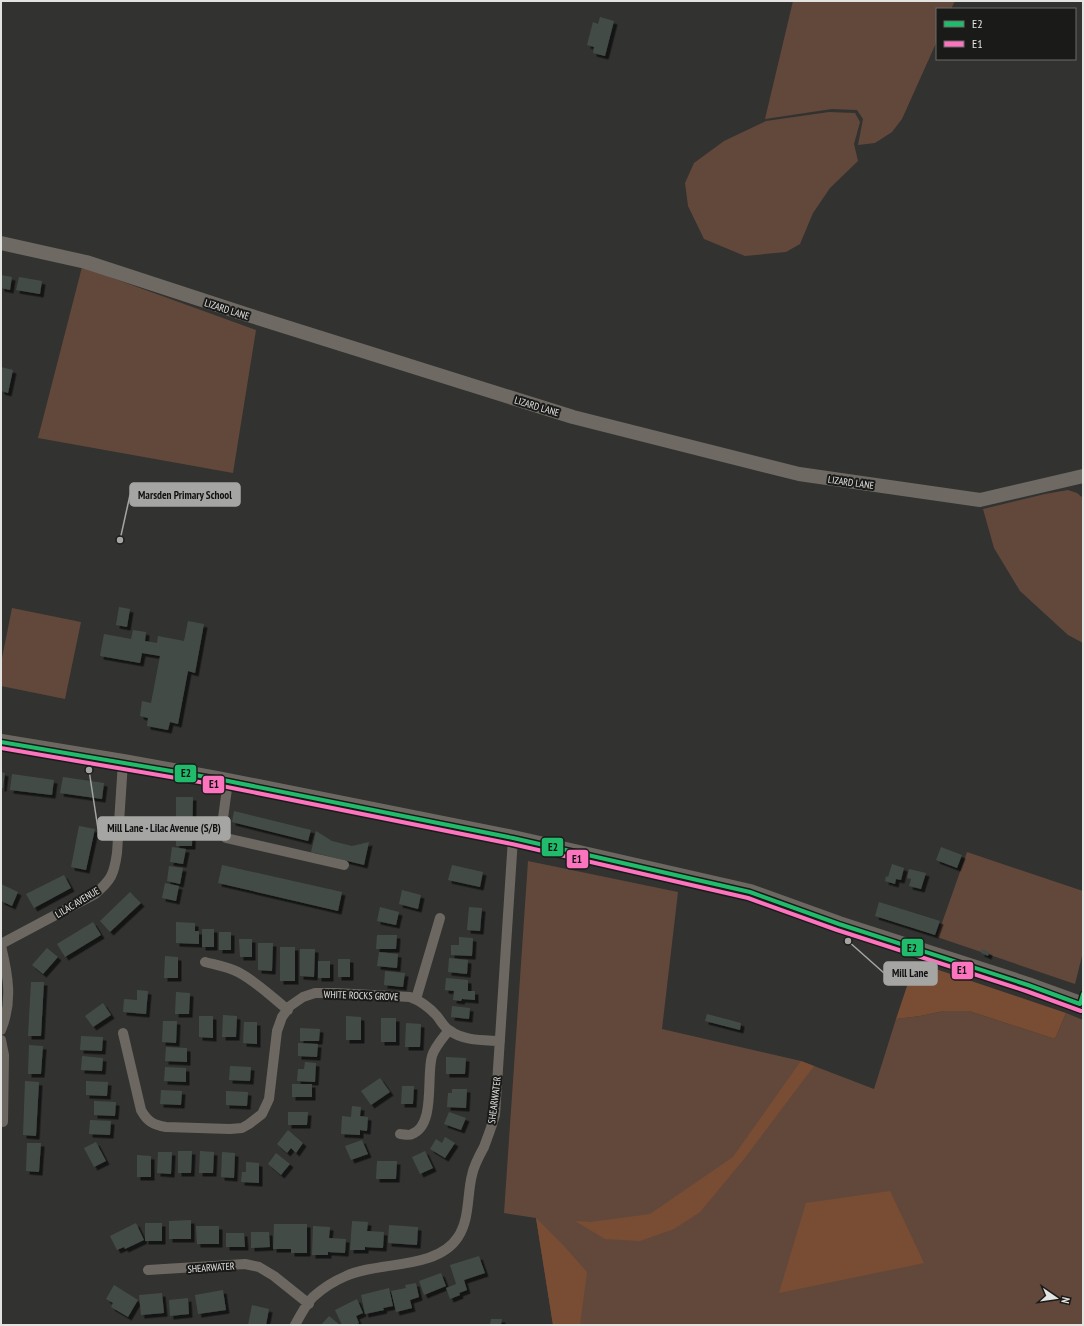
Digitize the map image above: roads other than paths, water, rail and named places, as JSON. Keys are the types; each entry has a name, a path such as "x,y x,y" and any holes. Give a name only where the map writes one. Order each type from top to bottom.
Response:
{"main road":[{"path":"1,742 228,781 513,838 750,892 839,924 1082,1001"}],"street":[{"name":"LIZARD LANE","path":"1,243 86,262 252,317 573,417 799,474 980,500 1083,476"},
{"name":"LILAC AVENUE","path":"1,945 94,894 108,882 115,868 118,853 123,762"},
{"path":"228,781 221,833 223,836 226,838 344,865"},
{"name":"SHEARWATER","path":"295,1325 312,1298 331,1284 348,1275 415,1261 437,1254 449,1246 458,1237 464,1224 472,1176 491,1130 495,1115 513,838"},
{"path":"416,999 440,918"},
{"path":"1,945 8,973 8,994 6,1017 1,1030"},
{"path":"205,962 237,972 257,984 288,1010"},
{"name":"WHITE ROCKS GROVE","path":"123,1033 140,1110 150,1123 157,1126 166,1127 230,1129 242,1128 262,1114 268,1099 277,1031 282,1017 290,1006 303,997 315,993 400,996 416,999 427,1006 450,1030 464,1037 500,1041"},
{"path":"400,1134 412,1135 421,1128 425,1120 428,1110 432,1057 435,1048 450,1030"},
{"path":"1,1040 4,1055 3,1122"},
{"name":"SHEARWATER","path":"148,1270 245,1264 258,1267 274,1276 309,1304"}],"place":[{"name":"Marsden Primary School","path":"120,540"},
{"name":"Mill Lane - Lilac Avenue (S/B)","path":"89,770"},
{"name":"Mill Lane","path":"848,941"}]}
